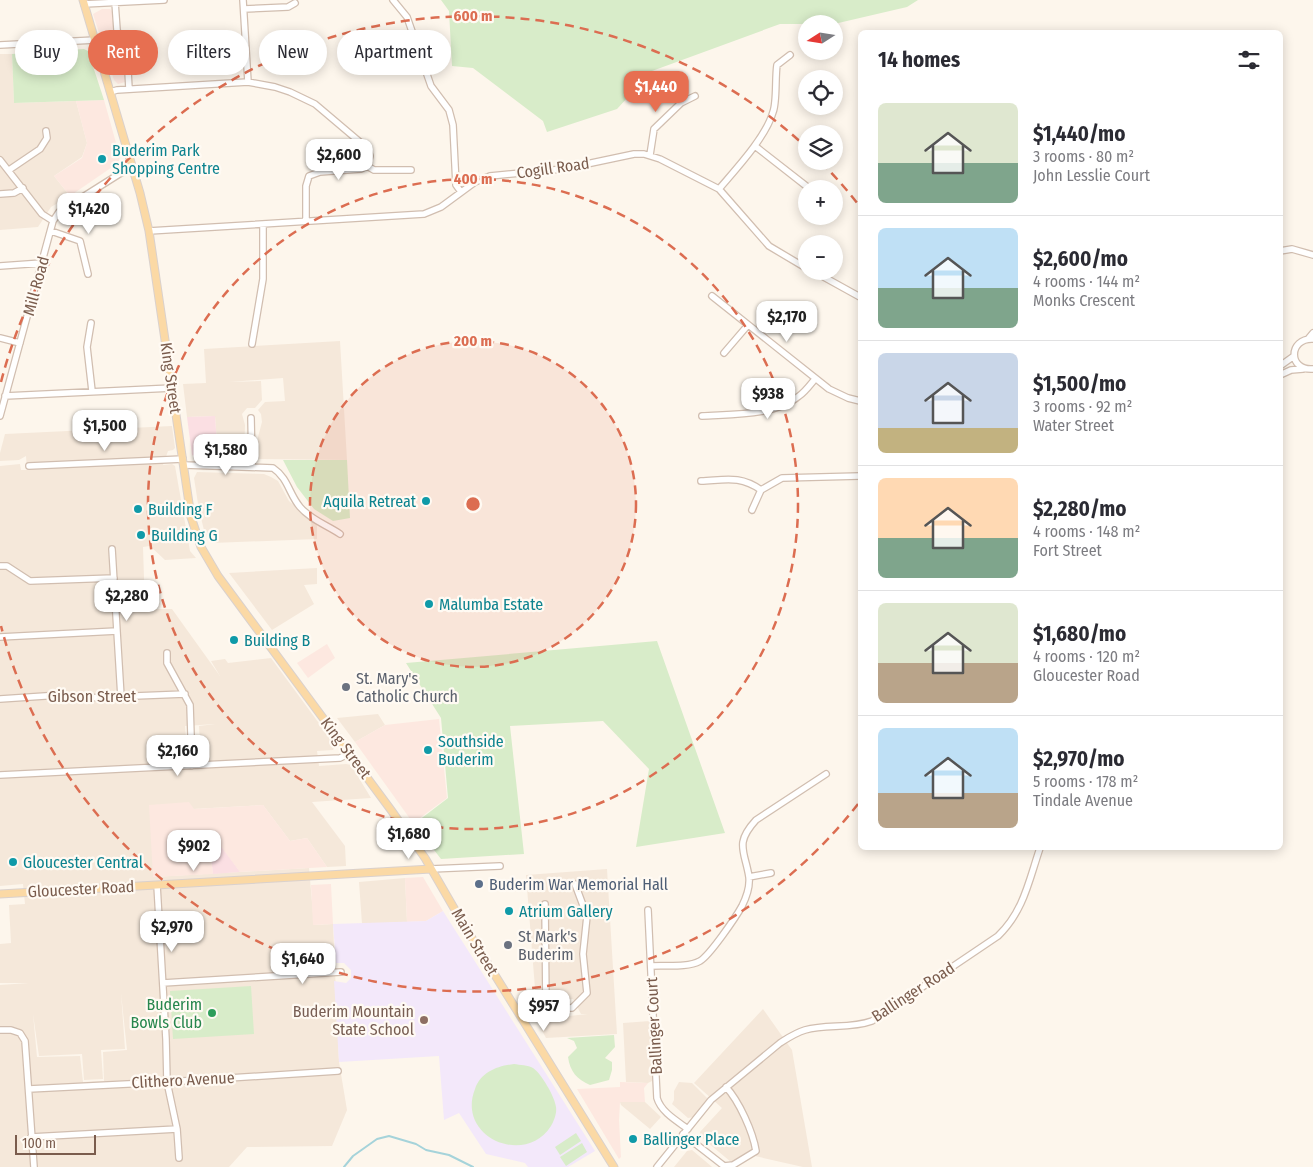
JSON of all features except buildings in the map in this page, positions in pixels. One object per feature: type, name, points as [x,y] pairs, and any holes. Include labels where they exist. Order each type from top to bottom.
[{"type":"main road","name":"King Street","points":[[83,2],[92,30]]},
{"type":"main road","name":"King Street","points":[[105,75],[149,231],[191,517],[199,542],[206,558],[391,810],[431,870]]},
{"type":"main road","name":"Gloucester Road","points":[[0,894],[431,870]]},
{"type":"main road","name":"Main Street","points":[[431,870],[614,1167]]},
{"type":"street","points":[[83,2],[164,0]]},
{"type":"street","points":[[243,0],[248,82]]},
{"type":"street","points":[[393,0],[407,16],[432,86],[449,110],[453,125],[456,185],[461,192]]},
{"type":"street","points":[[115,2],[117,30],[127,54],[129,90]]},
{"type":"street","points":[[244,9],[288,7],[295,3]]},
{"type":"street","points":[[0,45],[88,40]]},
{"type":"street","points":[[720,189],[755,146],[774,112],[777,66],[790,55]]},
{"type":"street","points":[[110,92],[248,82],[290,92],[315,104],[367,148],[370,156],[367,166]]},
{"type":"street","points":[[650,155],[654,129],[681,103],[696,96]]},
{"type":"street","points":[[9,170],[40,149],[47,138],[46,131]]},
{"type":"street","points":[[755,146],[798,180]]},
{"type":"street","name":"Cogill Road","points":[[149,231],[424,214],[441,208],[475,182],[490,176],[564,169],[634,154],[650,155],[720,189],[769,246],[798,263]]},
{"type":"street","points":[[0,160],[42,214],[54,221]]},
{"type":"street","name":"Mill Road","points":[[0,416],[54,221],[59,212],[132,166]]},
{"type":"street","points":[[306,221],[306,186],[309,176],[320,172],[356,170],[367,166],[374,170],[411,170]]},
{"type":"street","points":[[0,194],[14,193],[23,188]]},
{"type":"street","points":[[252,344],[264,279],[263,224]]},
{"type":"street","points":[[51,231],[80,241],[88,274]]},
{"type":"street","points":[[1283,250],[1292,249],[1313,256]]},
{"type":"street","points":[[0,266],[42,263]]},
{"type":"street","points":[[829,280],[858,296]]},
{"type":"street","points":[[712,296],[815,379],[839,395],[858,400]]},
{"type":"street","points":[[92,323],[87,347],[92,391]]},
{"type":"street","points":[[724,353],[748,325]]},
{"type":"street","points":[[1283,364],[1294,356],[1299,343],[1310,339],[1313,333]]},
{"type":"street","points":[[0,338],[20,343]]},
{"type":"street","points":[[1294,356],[1300,366],[1310,369]]},
{"type":"street","points":[[1283,374],[1291,370],[1310,369]]},
{"type":"street","points":[[702,416],[770,410],[791,402],[815,379]]},
{"type":"street","points":[[6,396],[172,388]]},
{"type":"street","points":[[251,418],[252,466]]},
{"type":"street","points":[[29,466],[183,462],[268,467],[283,475],[295,501],[304,512],[340,534]]},
{"type":"street","points":[[752,510],[761,490],[782,478],[858,476]]},
{"type":"street","points":[[701,482],[746,480],[761,490]]},
{"type":"street","points":[[112,548],[121,697]]},
{"type":"street","points":[[0,566],[7,566],[30,580],[114,578]]},
{"type":"street","points":[[0,637],[117,631]]},
{"type":"street","points":[[167,653],[167,663],[190,705],[192,766]]},
{"type":"street","name":"Gibson Street","points":[[0,699],[60,695],[84,698],[184,694]]},
{"type":"street","points":[[0,775],[340,758],[350,754]]},
{"type":"street","points":[[651,966],[691,964],[700,960],[708,953],[742,906],[748,891],[749,877],[742,849],[750,826],[756,820],[826,774]]},
{"type":"street","name":"Ballinger Road","points":[[657,1167],[711,1100],[790,1036],[805,1030],[851,1026],[872,1021],[998,936],[1010,925],[1022,902],[1039,850]]},
{"type":"street","points":[[431,870],[500,866]]},
{"type":"street","points":[[749,877],[771,873]]},
{"type":"street","points":[[524,1021],[534,1012],[546,1007],[572,1008],[587,993],[582,954],[587,916],[575,884]]},
{"type":"street","points":[[157,885],[167,1082],[177,1129],[179,1158]]},
{"type":"street","points":[[544,904],[546,1007]]},
{"type":"street","name":"Ballinger Court","points":[[648,910],[659,1105],[713,1159],[724,1166],[733,1165],[756,1151],[754,1140],[733,1095],[726,1087]]},
{"type":"street","points":[[163,983],[341,972]]},
{"type":"street","points":[[0,1030],[12,1030],[20,1033],[25,1041],[34,1167]]},
{"type":"street","name":"Clithero Avenue","points":[[29,1089],[338,1070]]},
{"type":"street","points":[[31,1136],[177,1129]]},
{"type":"shaded area","points":[[102,9],[110,9],[112,11],[114,30],[98,30],[93,14]]},
{"type":"shaded area","points":[[0,54],[12,54],[14,103],[76,101],[87,143],[82,157],[54,176],[70,196],[51,207],[38,227],[0,230]]},
{"type":"shaded area","points":[[112,75],[124,75],[125,82],[118,84]]},
{"type":"shaded area","points":[[104,100],[120,157],[118,163],[70,196],[54,176],[82,158],[87,143],[76,101]]},
{"type":"shaded area","points":[[340,341],[347,460],[259,459],[258,437],[262,422],[261,414],[258,410],[265,402],[285,401],[283,378],[229,382],[261,381],[262,400],[255,408],[247,408],[242,414],[245,425],[243,456],[218,457],[215,416],[187,417],[183,384],[206,383],[204,349]]},
{"type":"shaded area","points":[[215,416],[218,457],[197,457],[192,455],[187,417]]},
{"type":"shaded area","points":[[172,426],[175,448],[168,451],[163,465],[172,464],[175,466],[190,551],[196,558],[165,560],[150,546],[143,547],[145,609],[172,609],[220,676],[211,661],[225,659],[228,663],[271,658],[335,745],[333,750],[317,751],[319,766],[351,765],[371,798],[312,802],[345,846],[346,866],[327,867],[307,838],[290,841],[263,805],[193,809],[153,877],[309,868],[314,925],[333,924],[339,1062],[347,1110],[332,1146],[247,1147],[229,1167],[0,1167],[0,985],[29,983],[0,983],[0,944],[11,943],[9,905],[25,904],[23,884],[0,886],[0,466],[20,464],[21,470],[27,470],[26,456],[19,460],[0,461],[5,434]],"holes":[[[215,724],[199,726],[201,758],[188,759],[185,726]],[[121,993],[127,1050],[103,1052],[104,1081],[83,1082],[80,1056],[37,1057],[33,1014],[39,1056],[82,1054],[84,1080],[103,1079],[101,1050],[125,1049]]]},
{"type":"shaded area","points":[[197,472],[264,474],[271,477],[278,481],[289,501],[317,525],[317,539],[212,543],[204,530],[199,510],[194,478]]},
{"type":"shaded area","points":[[317,568],[317,584],[304,585],[314,604],[272,630],[229,573]]},
{"type":"shaded area","points":[[327,644],[335,658],[308,678],[297,663]]},
{"type":"shaded area","points":[[378,714],[385,725],[355,742],[337,718]]},
{"type":"shaded area","points":[[439,719],[447,798],[413,823],[355,742],[385,725]]},
{"type":"shaded area","points":[[189,802],[194,809],[263,805],[290,841],[307,838],[327,867],[240,872],[215,840],[209,842],[213,874],[153,877],[149,805]]},
{"type":"shaded area","points":[[216,840],[240,872],[213,874],[209,841]]},
{"type":"shaded area","points":[[607,869],[617,1034],[546,1038],[540,1027],[541,1023],[549,1018],[588,1014],[581,1014],[573,999],[536,1001],[526,875]]},
{"type":"shaded area","points":[[423,877],[443,911],[426,921],[407,922],[405,878]]},
{"type":"shaded area","points":[[405,878],[407,922],[362,924],[359,882]]},
{"type":"shaded area","points":[[331,884],[333,924],[313,925],[311,885]]},
{"type":"shaded area","name":"Buderim Mountain State School","points":[[443,911],[595,1151],[568,1167],[528,1167],[525,1163],[486,1154],[459,1113],[444,1120],[439,1056],[339,1062],[334,981],[346,983],[351,978],[351,970],[344,963],[336,963],[333,924],[426,921]]},
{"type":"shaded area","points":[[763,1009],[792,1050],[812,1167],[803,1167],[746,1154],[731,1162],[701,1137],[700,1132],[722,1108],[694,1083]]},
{"type":"shaded area","points":[[650,1021],[652,1081],[648,1083],[626,1082],[623,1023]]},
{"type":"shaded area","points":[[620,1082],[648,1083],[644,1088],[645,1102],[620,1102],[621,1157],[619,1159],[577,1089],[620,1087]]},
{"type":"shaded area","points":[[679,1082],[692,1083],[709,1100],[694,1117],[688,1118],[672,1104],[674,1091]]},
{"type":"shaded area","points":[[620,1102],[645,1102],[661,1117],[650,1129],[621,1105]]},
{"type":"shaded area","points":[[692,1150],[712,1167],[674,1167],[687,1151]]},
{"type":"green space","points":[[441,0],[918,0],[907,7],[843,22],[843,15],[798,15],[798,24],[780,24],[652,71],[617,109],[547,132],[543,121],[473,68],[452,66],[449,11]]},
{"type":"green space","points":[[78,49],[88,51],[88,75],[96,75],[104,100],[14,103],[12,54],[15,54],[15,75],[78,75]]},
{"type":"green space","points":[[283,460],[347,460],[350,518],[333,521],[314,509],[297,487]]},
{"type":"green space","points":[[657,641],[725,833],[636,847],[649,769],[603,721],[510,726],[524,854],[441,859],[414,824],[448,798],[441,718],[406,663]]},
{"type":"green space","name":"Buderim Bowls Club","points":[[251,986],[254,1034],[173,1039],[170,991]]},
{"type":"green space","points":[[614,1035],[615,1047],[605,1058],[612,1062],[609,1080],[590,1085],[581,1080],[572,1071],[568,1057],[577,1048],[574,1041],[567,1038]]},
{"type":"green space","points":[[514,1064],[533,1068],[544,1080],[555,1103],[556,1112],[551,1126],[539,1138],[525,1144],[511,1145],[496,1141],[484,1133],[475,1121],[472,1106],[475,1089],[485,1074],[496,1068]]},
{"type":"green space","points":[[576,1133],[581,1141],[560,1155],[555,1147]]},
{"type":"green space","points":[[582,1143],[587,1152],[566,1166],[560,1157]]},
{"type":"waterway","points":[[344,1167],[353,1156],[377,1139],[389,1136],[416,1144],[426,1150],[449,1155],[473,1167]]},
{"type":"place","name":"Buderim Park Shopping Centre","points":[[102,159]]},
{"type":"place","name":"Aquila Retreat","points":[[426,501]]},
{"type":"place","name":"Building F","points":[[138,509]]},
{"type":"place","name":"Building G","points":[[141,535]]},
{"type":"place","name":"Malumba Estate","points":[[429,604]]},
{"type":"place","name":"Building B","points":[[234,640]]},
{"type":"place","name":"St. Mary's Catholic Church","points":[[346,687]]},
{"type":"place","name":"Southside Buderim","points":[[428,750]]},
{"type":"place","name":"Gloucester Central","points":[[13,862]]},
{"type":"place","name":"Buderim War Memorial Hall","points":[[479,884]]},
{"type":"place","name":"Atrium Gallery","points":[[509,911]]},
{"type":"place","name":"St Mark's Buderim","points":[[508,945]]},
{"type":"place","name":"Buderim Bowls Club","points":[[212,1013]]},
{"type":"place","name":"Buderim Mountain State School","points":[[424,1020]]},
{"type":"place","name":"Ballinger Place","points":[[633,1139]]}]
